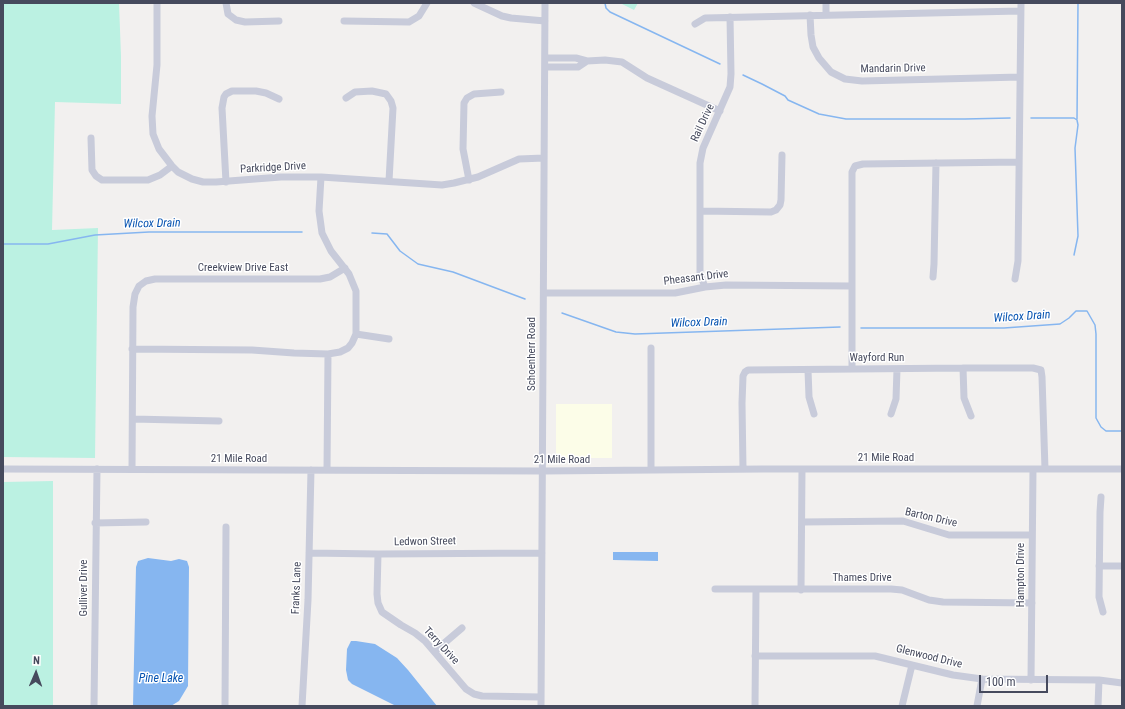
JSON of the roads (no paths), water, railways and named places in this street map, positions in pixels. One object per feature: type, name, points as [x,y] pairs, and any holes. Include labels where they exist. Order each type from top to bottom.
[{"type":"street","name":"Parkridge Drive","points":[[157,3],[157,65],[152,123],[153,134],[159,149],[172,166],[184,176],[208,182],[226,182],[281,177],[321,177],[434,185],[469,180],[515,160],[544,158]]},
{"type":"street","points":[[226,3],[228,14],[236,20],[245,22],[279,21]]},
{"type":"street","points":[[344,21],[409,22],[419,16],[427,3]]},
{"type":"street","points":[[474,3],[506,17],[545,21]]},
{"type":"street","name":"Schoenherr Road","points":[[541,706],[545,3]]},
{"type":"street","points":[[826,3],[826,15]]},
{"type":"street","points":[[1015,279],[1018,262],[1021,3]]},
{"type":"street","points":[[696,24],[705,18],[1020,11]]},
{"type":"street","name":"Mandarin Drive","points":[[810,15],[813,47],[819,58],[831,72],[845,79],[862,81],[1020,78]]},
{"type":"street","name":"Rail Drive","points":[[705,287],[700,274],[699,179],[701,154],[702,148],[729,92],[731,81],[730,17]]},
{"type":"street","points":[[545,58],[576,58],[587,61],[605,60],[622,62],[647,78],[720,111]]},
{"type":"street","points":[[545,67],[578,67],[587,61]]},
{"type":"street","points":[[226,182],[222,108],[224,97],[232,91],[256,91],[266,93],[279,99]]},
{"type":"street","points":[[346,98],[355,92],[372,91],[386,94],[391,101],[393,108],[389,181]]},
{"type":"street","points":[[469,180],[463,149],[464,103],[467,98],[474,94],[500,92]]},
{"type":"street","points":[[91,138],[92,170],[96,176],[102,180],[148,180],[160,175],[172,166]]},
{"type":"street","points":[[700,211],[771,212],[778,209],[781,200],[782,155]]},
{"type":"street","points":[[852,369],[852,172],[854,166],[863,164],[1020,162]]},
{"type":"street","points":[[933,277],[936,163]]},
{"type":"street","points":[[132,469],[132,349],[252,350],[328,354],[340,352],[348,348],[352,343],[356,334],[356,291],[345,268],[331,251],[322,233],[319,211],[321,177]]},
{"type":"street","name":"Creekview Drive East","points":[[132,349],[135,294],[139,286],[146,281],[155,279],[320,279],[330,277],[345,268]]},
{"type":"street","name":"Pheasant Drive","points":[[544,293],[675,293],[705,287],[726,285],[851,286]]},
{"type":"street","points":[[356,334],[389,339]]},
{"type":"street","points":[[650,470],[651,348]]},
{"type":"street","points":[[327,470],[328,354]]},
{"type":"street","points":[[963,368],[963,395],[971,416]]},
{"type":"street","name":"Wayford Run","points":[[743,469],[743,376],[748,370],[1033,368],[1040,370],[1042,376],[1045,469]]},
{"type":"street","points":[[891,414],[896,399],[897,369]]},
{"type":"street","points":[[808,370],[809,397],[814,414]]},
{"type":"street","points":[[133,419],[219,421]]},
{"type":"street","name":"21 Mile Road","points":[[3,469],[543,471],[743,469],[1122,469]]},
{"type":"street","name":"Gulliver Drive","points":[[94,706],[95,523],[97,469]]},
{"type":"street","points":[[801,590],[802,469]]},
{"type":"street","name":"Hampton Drive","points":[[1031,680],[1033,469]]},
{"type":"street","name":"Franks Lane","points":[[302,706],[308,600],[311,470]]},
{"type":"street","points":[[1102,497],[1100,512],[1099,597],[1103,612]]},
{"type":"street","name":"Barton Drive","points":[[802,522],[903,521],[949,535],[1032,535]]},
{"type":"street","points":[[95,523],[146,522]]},
{"type":"street","points":[[225,706],[226,527]]},
{"type":"street","name":"Ledwon Street","points":[[309,553],[542,553]]},
{"type":"street","name":"Terry Drive","points":[[378,554],[377,594],[379,606],[382,612],[419,636],[435,651],[462,685],[474,694],[482,696],[541,697]]},
{"type":"street","points":[[1099,566],[1122,566]]},
{"type":"street","name":"Thames Drive","points":[[715,589],[891,589],[902,590],[929,600],[943,602],[1032,603]]},
{"type":"street","points":[[755,706],[756,590]]},
{"type":"street","points":[[435,651],[462,628]]},
{"type":"street","name":"Glenwood Drive","points":[[755,656],[861,655],[887,658],[953,675],[982,680],[1098,680],[1122,683]]},
{"type":"street","points":[[902,706],[912,665]]},
{"type":"street","points":[[977,706],[982,680]]},
{"type":"street","points":[[1098,680],[1098,706]]},
{"type":"water","points":[[613,552],[658,552],[658,561],[613,560]]},
{"type":"water","name":"Pine Lake","points":[[148,558],[171,561],[179,559],[187,561],[189,567],[188,686],[179,701],[171,706],[133,706],[136,567],[138,561]]},
{"type":"water","points":[[351,641],[375,644],[397,658],[437,706],[396,706],[352,684],[348,680],[346,670],[347,649]]},
{"type":"waterway","points":[[605,3],[606,8],[610,12],[720,64]]},
{"type":"waterway","points":[[1077,119],[1078,3]]},
{"type":"waterway","points":[[743,75],[785,96],[788,100],[819,114],[846,119],[1010,118]]},
{"type":"waterway","points":[[1031,118],[1074,118],[1077,120],[1078,125],[1075,148],[1078,236],[1074,255]]},
{"type":"waterway","name":"Wilcox Drain","points":[[3,244],[48,244],[95,235],[149,232],[302,232]]},
{"type":"waterway","name":"Wilcox Drain","points":[[372,233],[387,234],[400,251],[418,264],[453,272],[525,299]]},
{"type":"waterway","name":"Wilcox Drain","points":[[861,328],[1004,328],[1060,324],[1076,311],[1087,311],[1095,325],[1096,334],[1096,418],[1101,427],[1106,431],[1122,431]]},
{"type":"waterway","name":"Wilcox Drain","points":[[562,313],[616,332],[635,334],[840,327]]}]
